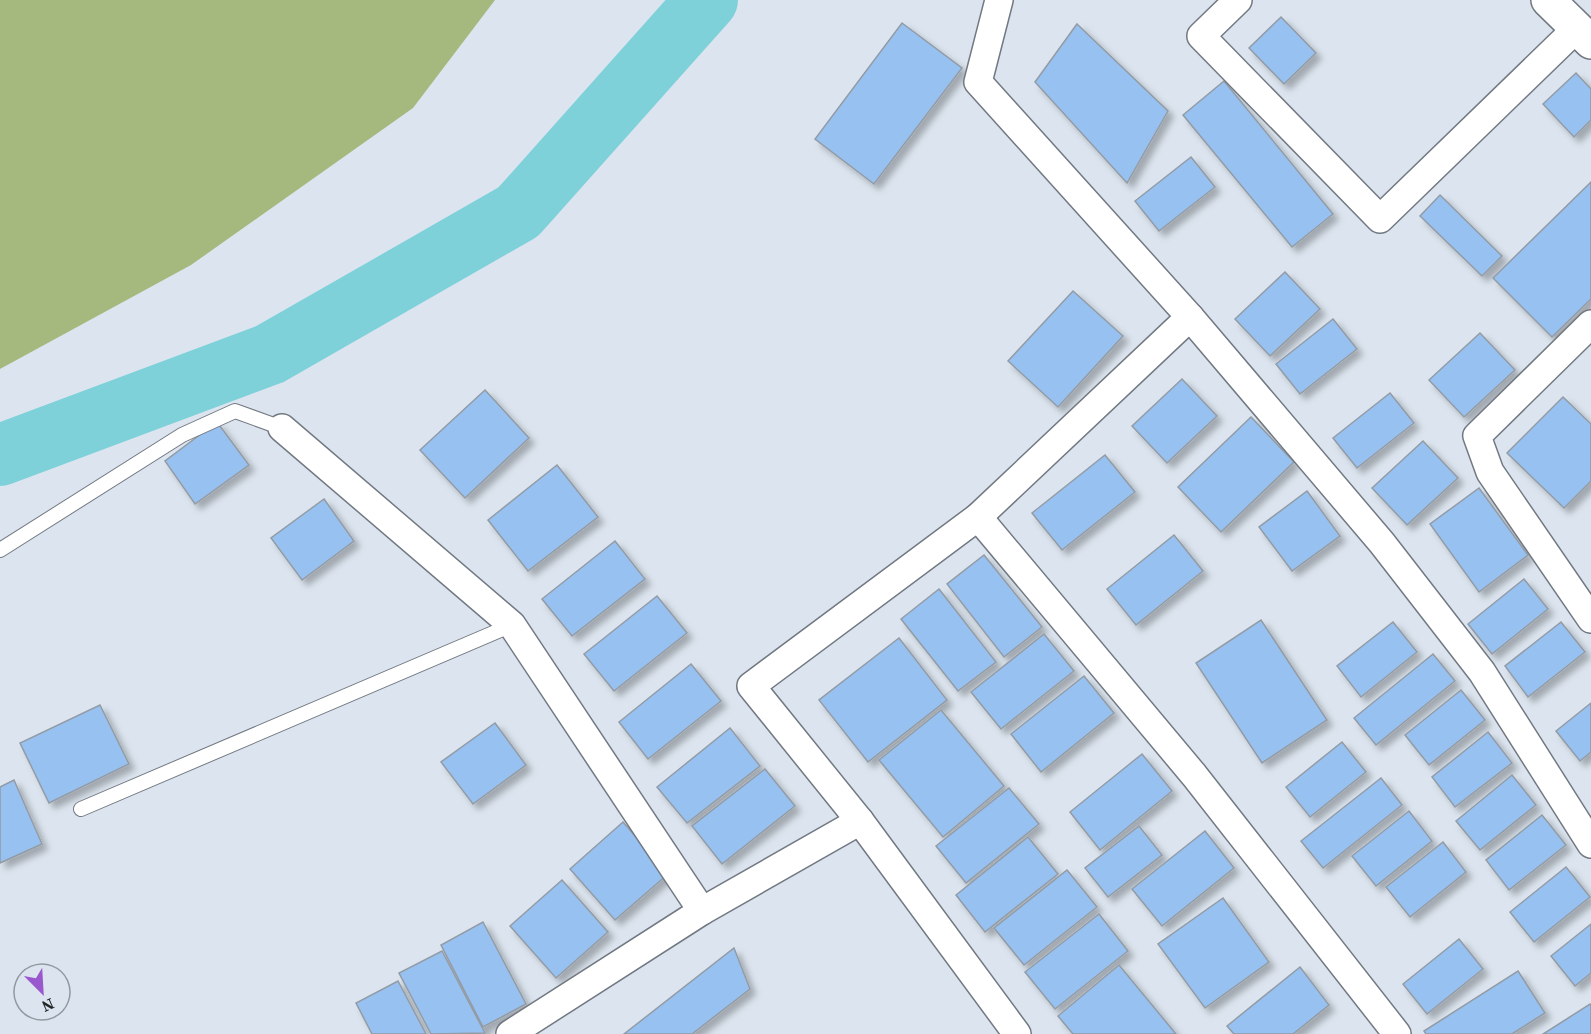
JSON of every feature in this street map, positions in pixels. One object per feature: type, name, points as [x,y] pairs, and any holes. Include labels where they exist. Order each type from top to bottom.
[{"type":"street","points":[[999,0],[978,82],[1190,317],[1382,543],[1482,672],[1591,844]]},
{"type":"street","points":[[1238,0],[1201,36],[1380,219],[1584,34],[1548,0]]},
{"type":"street","points":[[1017,1034],[860,821],[751,686],[978,517],[1190,317]]},
{"type":"street","points":[[1591,324],[1477,436],[1490,472],[1591,619]]},
{"type":"street","points":[[282,428],[512,625],[702,911]]},
{"type":"street","points":[[978,517],[1194,775],[1397,1034]]},
{"type":"street","points":[[510,1034],[702,911],[860,821]]},
{"type":"lane","points":[[0,550],[182,435],[235,411],[282,428]]},
{"type":"lane","points":[[81,808],[512,625]]},
{"type":"green space","points":[[0,0],[495,0],[413,108],[191,265],[0,369]]},
{"type":"building","points":[[1281,17],[1316,53],[1284,84],[1249,48]]},
{"type":"building","points":[[902,23],[962,68],[874,184],[815,139]]},
{"type":"building","points":[[1077,24],[1168,111],[1127,183],[1035,82]]},
{"type":"building","points":[[1576,73],[1591,89],[1591,120],[1574,137],[1543,104]]},
{"type":"building","points":[[1224,81],[1333,214],[1292,247],[1183,115]]},
{"type":"building","points":[[1191,157],[1215,187],[1159,231],[1135,201]]},
{"type":"building","points":[[1591,182],[1591,299],[1552,337],[1493,278]]},
{"type":"building","points":[[1440,195],[1502,256],[1482,276],[1420,216]]},
{"type":"building","points":[[1285,272],[1320,309],[1270,356],[1235,319]]},
{"type":"building","points":[[1073,291],[1123,336],[1058,407],[1008,361]]},
{"type":"building","points":[[1333,319],[1357,349],[1300,394],[1276,364]]},
{"type":"building","points":[[1480,333],[1515,370],[1464,417],[1429,380]]},
{"type":"building","points":[[1182,379],[1217,416],[1167,463],[1132,426]]},
{"type":"building","points":[[485,390],[529,438],[465,498],[420,450]]},
{"type":"building","points":[[1390,393],[1414,423],[1357,468],[1333,438]]},
{"type":"building","points":[[1563,397],[1591,424],[1591,481],[1564,508],[1507,453]]},
{"type":"building","points":[[1251,417],[1294,462],[1221,532],[1178,487]]},
{"type":"building","points":[[217,422],[249,465],[195,504],[165,461]]},
{"type":"building","points":[[1423,441],[1458,478],[1407,525],[1372,488]]},
{"type":"building","points":[[1105,455],[1135,492],[1062,550],[1032,513]]},
{"type":"building","points":[[557,465],[598,517],[528,571],[488,520]]},
{"type":"building","points":[[1479,488],[1528,555],[1479,592],[1430,524]]},
{"type":"building","points":[[1307,491],[1340,536],[1292,571],[1259,527]]},
{"type":"building","points":[[324,499],[354,541],[302,580],[271,538]]},
{"type":"building","points":[[1174,535],[1203,571],[1136,625],[1107,589]]},
{"type":"building","points":[[615,541],[645,579],[572,636],[542,599]]},
{"type":"building","points":[[984,555],[1042,627],[1004,657],[947,584]]},
{"type":"building","points":[[1524,579],[1548,609],[1492,654],[1468,624]]},
{"type":"building","points":[[939,589],[996,662],[958,691],[901,619]]},
{"type":"building","points":[[657,596],[687,633],[614,691],[584,654]]},
{"type":"building","points":[[1261,620],[1327,720],[1262,763],[1196,663]]},
{"type":"building","points":[[1393,622],[1417,652],[1361,697],[1337,666]]},
{"type":"building","points":[[1561,622],[1585,652],[1528,697],[1505,666]]},
{"type":"building","points":[[1044,634],[1074,671],[1001,729],[971,692]]},
{"type":"building","points":[[899,638],[947,700],[868,762],[819,700]]},
{"type":"building","points":[[1433,654],[1455,681],[1376,745],[1354,718]]},
{"type":"building","points":[[691,664],[721,701],[648,759],[619,722]]},
{"type":"building","points":[[1084,676],[1114,713],[1041,772],[1011,734]]},
{"type":"building","points":[[1461,690],[1485,720],[1429,765],[1405,735]]},
{"type":"building","points":[[1591,703],[1591,752],[1580,761],[1556,731]]},
{"type":"building","points":[[100,705],[129,764],[49,803],[20,743]]},
{"type":"building","points":[[941,710],[1004,786],[943,837],[879,760]]},
{"type":"building","points":[[495,723],[526,765],[473,804],[441,762]]},
{"type":"building","points":[[730,728],[760,766],[687,823],[657,787]]},
{"type":"building","points":[[1488,732],[1512,763],[1455,807],[1432,777]]},
{"type":"building","points":[[1342,742],[1366,772],[1310,817],[1286,787]]},
{"type":"building","points":[[1142,754],[1172,791],[1100,850],[1070,812]]},
{"type":"building","points":[[765,769],[795,806],[722,864],[692,826]]},
{"type":"building","points":[[1512,775],[1536,805],[1480,850],[1456,821]]},
{"type":"building","points":[[1381,778],[1402,805],[1323,868],[1301,841]]},
{"type":"building","points":[[14,780],[42,844],[0,863],[0,787]]},
{"type":"building","points":[[1009,788],[1039,824],[966,883],[936,846]]},
{"type":"building","points":[[1409,811],[1432,841],[1376,886],[1352,856]]},
{"type":"building","points":[[1542,815],[1566,845],[1509,890],[1486,860]]},
{"type":"building","points":[[623,822],[668,874],[615,920],[570,869]]},
{"type":"building","points":[[1139,826],[1162,855],[1108,897],[1085,868]]},
{"type":"building","points":[[1205,831],[1234,868],[1162,926],[1132,889]]},
{"type":"building","points":[[1028,837],[1058,874],[985,932],[956,895]]},
{"type":"building","points":[[1443,842],[1466,872],[1410,917],[1386,887]]},
{"type":"building","points":[[1566,867],[1590,897],[1534,942],[1510,912]]},
{"type":"building","points":[[1067,870],[1097,907],[1024,965],[994,928]]},
{"type":"building","points":[[562,880],[608,932],[556,978],[510,926]]},
{"type":"building","points":[[1223,898],[1269,962],[1205,1008],[1158,944]]},
{"type":"building","points":[[1099,914],[1128,951],[1055,1009],[1025,972]]},
{"type":"building","points":[[483,922],[526,1004],[483,1027],[441,945]]},
{"type":"building","points":[[1591,924],[1591,973],[1575,986],[1551,956]]},
{"type":"building","points":[[1459,939],[1483,969],[1427,1014],[1403,984]]},
{"type":"building","points":[[734,948],[750,989],[692,1034],[624,1034]]},
{"type":"building","points":[[442,951],[485,1033],[431,1034],[399,973]]},
{"type":"building","points":[[1119,965],[1176,1034],[1073,1034],[1058,1016]]},
{"type":"building","points":[[1300,967],[1329,1005],[1293,1034],[1234,1034],[1227,1026]]},
{"type":"building","points":[[1518,971],[1545,1013],[1512,1034],[1426,1034],[1424,1031]]},
{"type":"building","points":[[398,981],[426,1034],[372,1034],[356,1003]]},
{"type":"building","points":[[1590,1004],[1591,1034],[1543,1034]]},
{"type":"waterway","points":[[0,455],[270,354],[518,212],[707,0]]}]
